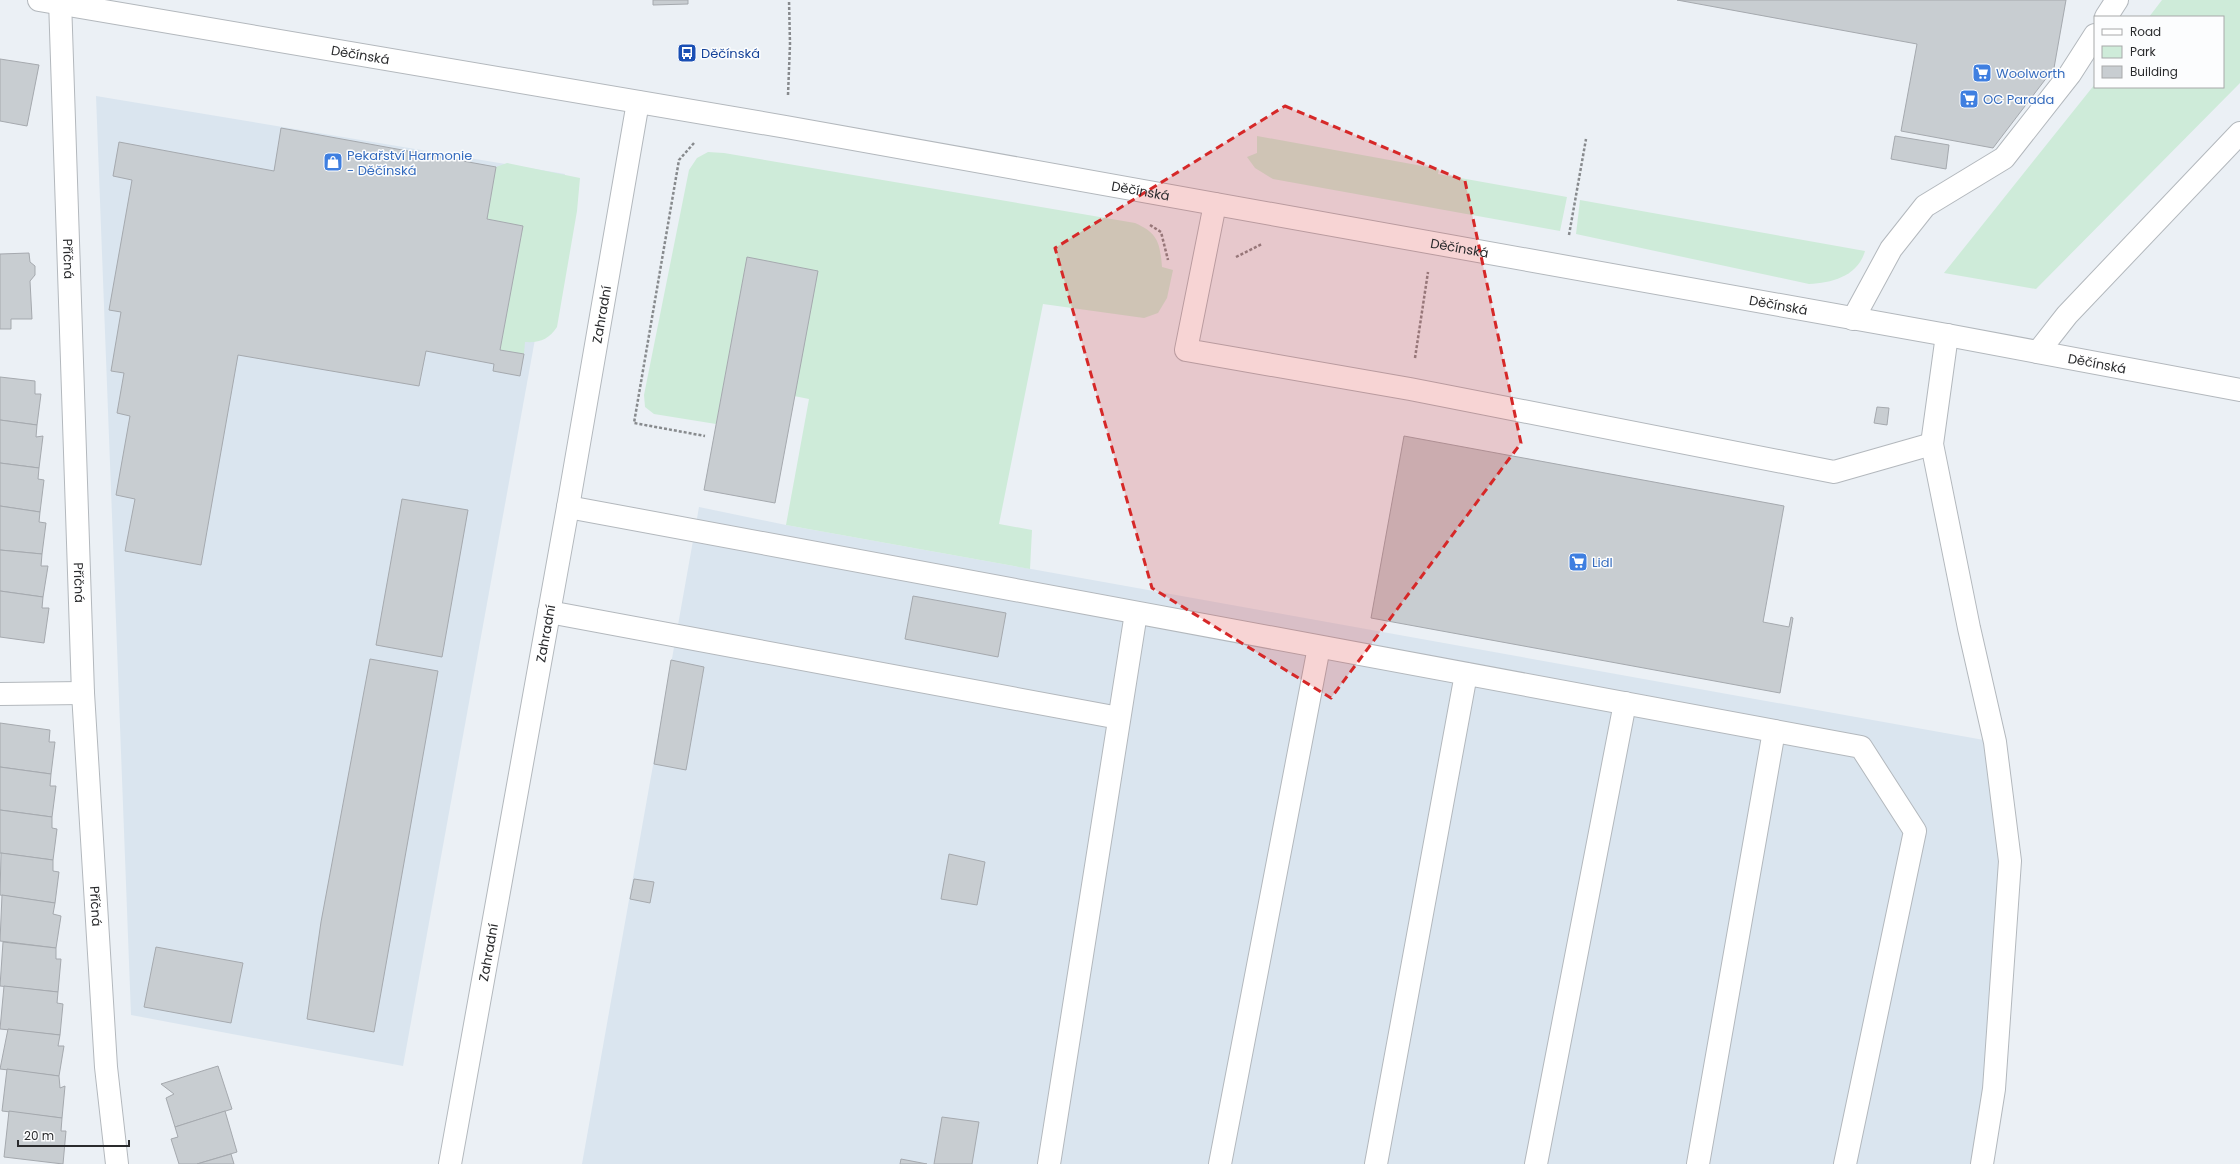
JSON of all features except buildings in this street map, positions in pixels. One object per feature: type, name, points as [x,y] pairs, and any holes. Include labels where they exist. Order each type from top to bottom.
[{"type":"street","name":"Děčínská","points":[[39,0],[61,2],[786,127],[1947,335],[2240,390]]},
{"type":"street","points":[[2107,16],[2117,0]]},
{"type":"street","name":"Příčná","points":[[61,2],[83,693],[106,1067],[117,1164]]},
{"type":"street","points":[[1853,319],[1891,249],[1925,206],[2004,158],[2070,74],[2094,37]]},
{"type":"street","name":"Zahradní","points":[[450,1164],[568,507],[638,102]]},
{"type":"street","points":[[2038,352],[2067,315],[2240,133]]},
{"type":"street","points":[[1215,204],[1186,350],[1410,390],[1834,472],[1932,444]]},
{"type":"street","points":[[1947,335],[1932,444],[1969,628],[1995,742],[2010,861],[1994,1089],[1982,1164]]},
{"type":"street","points":[[568,507],[1861,747],[1915,831],[1845,1164]]},
{"type":"street","points":[[549,612],[1120,718]]},
{"type":"street","points":[[1049,1164],[1136,613]]},
{"type":"street","points":[[1220,1164],[1319,647]]},
{"type":"street","points":[[1376,1164],[1466,674]]},
{"type":"street","points":[[0,694],[83,693]]},
{"type":"street","points":[[1536,1164],[1625,703]]},
{"type":"street","points":[[1698,1164],[1774,731]]},
{"type":"path","points":[[786,127],[790,44],[789,0]]},
{"type":"path","points":[[702,143],[695,142],[679,160],[634,423],[705,436]]},
{"type":"path","points":[[1148,224],[1161,232],[1168,260]]},
{"type":"highlighted area","points":[[1285,106],[1465,181],[1521,443],[1331,698],[1152,588],[1055,248]]},
{"type":"shaded area","points":[[96,96],[565,174],[403,1066],[131,1015]]},
{"type":"shaded area","points":[[699,507],[786,525],[1995,742],[2009,876],[1994,1164],[582,1164]]},
{"type":"green space","points":[[2162,0],[2240,0],[2240,83],[2036,289],[1944,273],[2094,85],[2094,88],[2224,88],[2224,16],[2150,16]]},
{"type":"green space","points":[[1257,136],[1439,169],[1438,174],[1567,197],[1560,231],[1273,179],[1255,168],[1247,157],[1257,153]]},
{"type":"green space","points":[[708,152],[724,153],[1135,223],[1153,235],[1159,245],[1162,267],[1173,270],[1167,298],[1158,313],[1144,318],[1043,304],[999,524],[1032,530],[1030,569],[786,525],[809,399],[794,396],[817,271],[747,258],[716,424],[654,414],[645,407],[644,395],[689,170],[697,158]]},
{"type":"green space","points":[[507,163],[580,178],[577,211],[557,327],[551,335],[540,341],[525,342],[524,354],[500,350],[523,226],[487,219],[496,167]]},
{"type":"green space","points":[[1580,200],[1865,251],[1862,260],[1857,267],[1850,272],[1835,280],[1809,284],[1576,234]]},
{"type":"place","name":"Děčínská","points":[[687,53]]},
{"type":"place","name":"Woolworth","points":[[1982,73]]},
{"type":"place","name":"OC Parada","points":[[1969,99]]},
{"type":"place","name":"Pekařství Harmonie - Děčínská","points":[[333,162]]},
{"type":"place","name":"Lidl","points":[[1578,562]]}]
